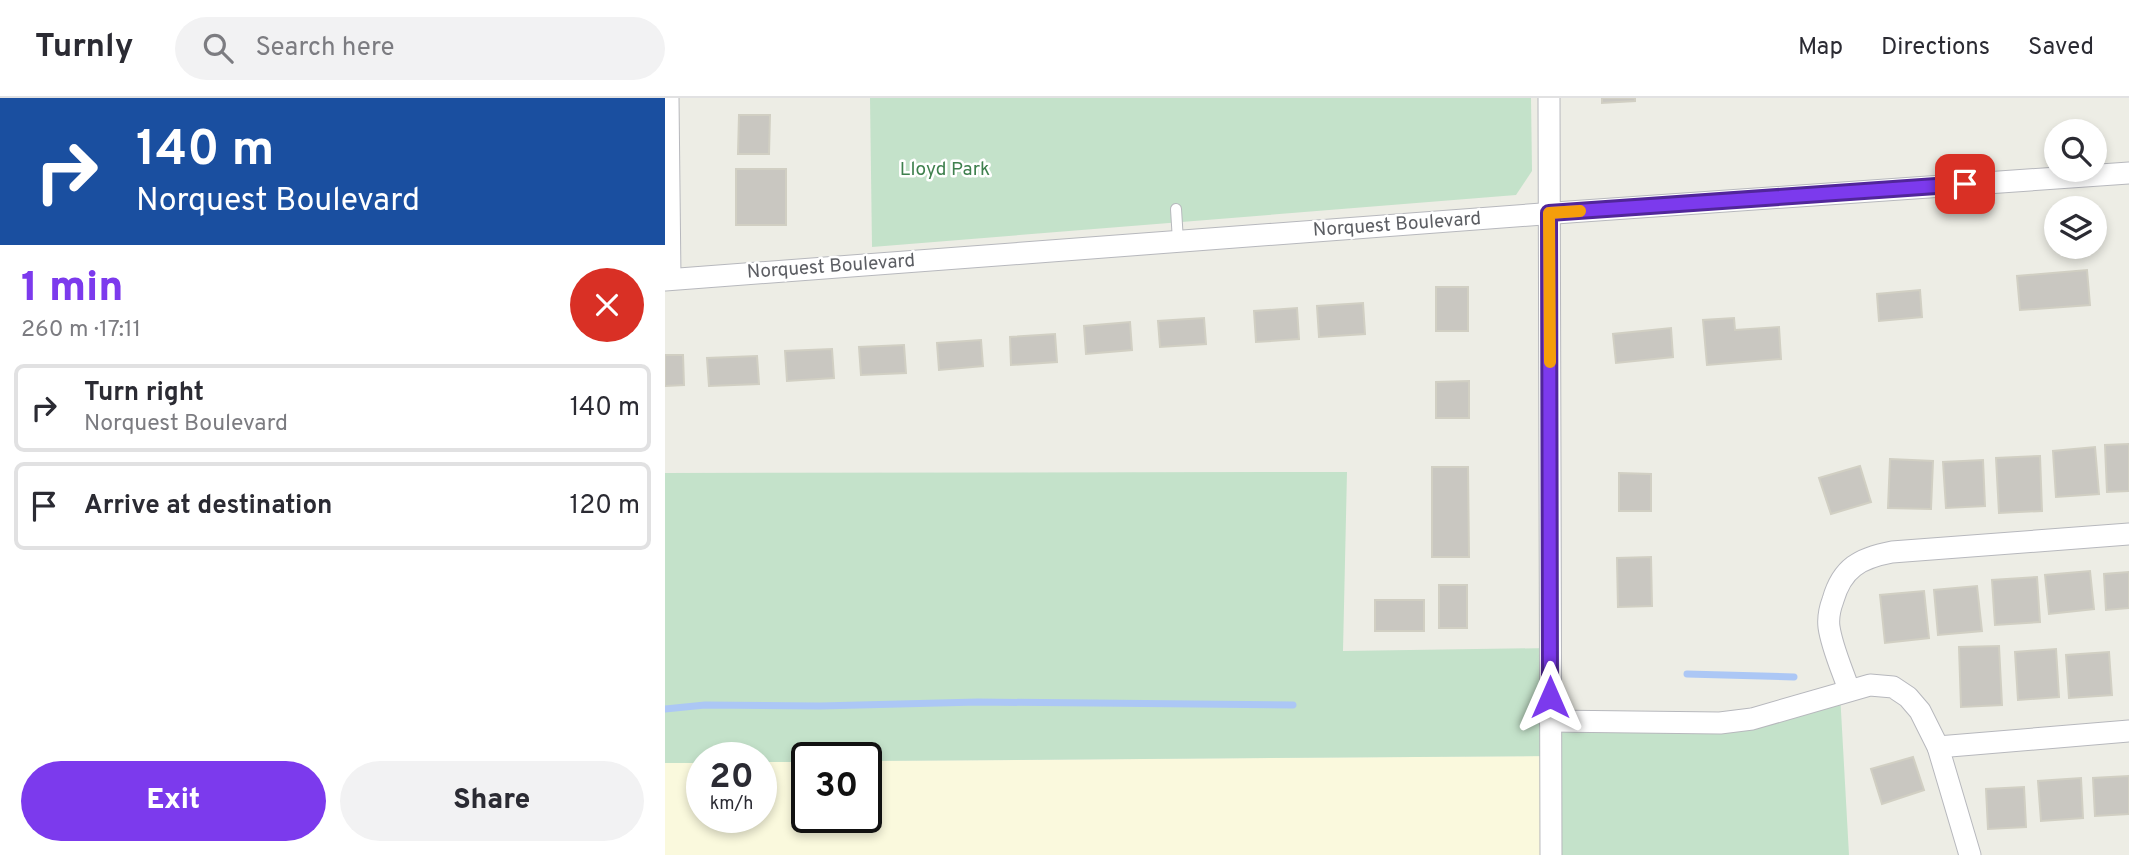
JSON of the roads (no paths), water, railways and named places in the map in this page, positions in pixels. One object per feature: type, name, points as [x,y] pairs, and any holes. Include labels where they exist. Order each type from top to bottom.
[{"type":"street","points":[[668,98],[668,280]]},
{"type":"street","points":[[1549,98],[1551,855]]},
{"type":"street","name":"Norquest Boulevard","points":[[668,280],[1549,213],[2129,173]]},
{"type":"street","points":[[1849,690],[1829,624],[1837,587],[1845,572],[1858,563],[1874,555],[1892,552],[2129,534]]},
{"type":"street","points":[[1550,721],[1720,723],[1752,719],[1870,685],[1893,687],[1908,697],[1920,711],[1938,747],[1970,855]]},
{"type":"street","points":[[1938,747],[2129,731]]},
{"type":"lane","points":[[1176,209],[1178,241]]},
{"type":"waterway","points":[[1687,674],[1794,677]]},
{"type":"waterway","points":[[665,709],[705,705],[820,706],[978,702],[1293,705]]},
{"type":"park label","name":"Lloyd Park","points":[[945,170]]}]
